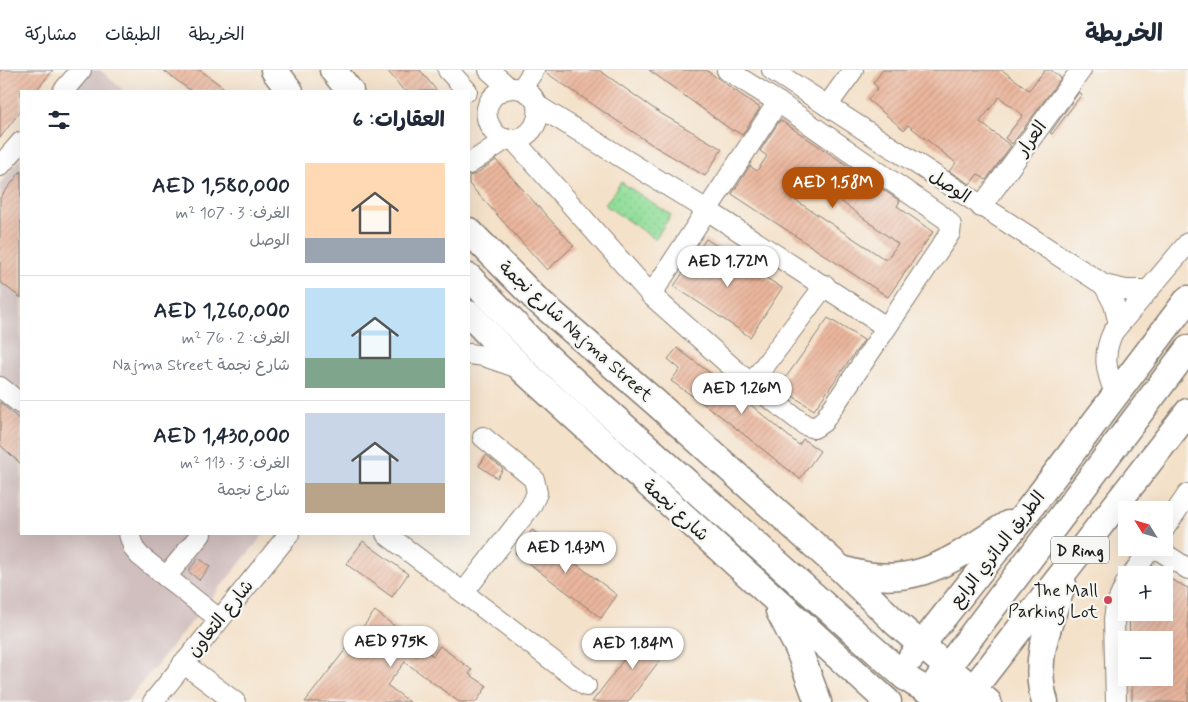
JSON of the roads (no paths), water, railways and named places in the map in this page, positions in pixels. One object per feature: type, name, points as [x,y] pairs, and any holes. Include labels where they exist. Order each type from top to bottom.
[{"type":"main road","points":[[274,70],[289,90]]},
{"type":"main road","points":[[333,70],[349,90]]},
{"type":"main road","name":"شارع نجمة Najma Street","points":[[470,231],[534,298],[655,402],[841,569]]},
{"type":"main road","points":[[470,278],[541,351],[929,697]]},
{"type":"main road","name":"الطريق الدائري الرابع","points":[[882,700],[900,672],[1026,513],[1188,299]]},
{"type":"main road","name":"شارع نجمة","points":[[470,315],[524,370],[882,700]]},
{"type":"main road","points":[[929,697],[947,666],[1188,349]]},
{"type":"main road","name":"D Ring","points":[[974,698],[1072,560],[1188,412]]},
{"type":"main road","points":[[841,569],[873,578],[908,577],[952,558],[1026,513]]},
{"type":"main road","points":[[1045,702],[1040,677],[1041,652],[1072,560]]},
{"type":"main road","points":[[841,569],[947,666],[974,698]]},
{"type":"main road","points":[[771,597],[798,648],[818,702]]},
{"type":"main road","points":[[922,645],[928,668],[929,697]]},
{"type":"main road","points":[[882,700],[904,690],[929,697],[951,694],[974,698]]},
{"type":"street","points":[[64,90],[81,70]]},
{"type":"street","points":[[448,70],[466,90]]},
{"type":"street","points":[[490,70],[515,88],[530,93],[538,106],[707,210],[886,326]]},
{"type":"street","points":[[487,113],[493,96],[515,88],[534,70]]},
{"type":"street","points":[[470,94],[487,113],[490,126],[504,136],[651,295],[752,384],[805,425],[809,427],[819,426],[950,233],[952,224],[778,102],[727,70]]},
{"type":"street","name":"الوصل","points":[[772,70],[1104,285],[1126,290],[1148,290]]},
{"type":"street","points":[[826,106],[853,70]]},
{"type":"street","name":"العرار","points":[[981,206],[1081,70]]},
{"type":"street","points":[[651,295],[778,102]]},
{"type":"street","points":[[470,149],[504,136],[526,136],[532,132],[538,120],[538,106]]},
{"type":"street","points":[[470,163],[504,136]]},
{"type":"street","points":[[0,166],[20,143]]},
{"type":"street","points":[[1115,393],[1108,374],[1106,353],[1112,332],[1188,242]]},
{"type":"street","points":[[752,384],[825,285]]},
{"type":"street","points":[[1104,285],[1114,304],[1119,324]]},
{"type":"street","points":[[470,354],[484,356],[524,370]]},
{"type":"street","points":[[0,387],[20,403]]},
{"type":"street","points":[[464,592],[531,506],[537,493],[534,479],[483,436]]},
{"type":"street","points":[[1173,518],[1186,502]]},
{"type":"street","points":[[128,535],[134,549],[140,556],[219,619]]},
{"type":"street","points":[[166,577],[200,535]]},
{"type":"street","name":"شارع التعاون","points":[[153,702],[288,535]]},
{"type":"street","points":[[387,535],[586,686]]},
{"type":"street","points":[[1168,556],[1188,569]]},
{"type":"street","points":[[1116,702],[1114,619],[1118,602]]},
{"type":"street","points":[[183,663],[234,702]]},
{"type":"place","name":"The Mall Parking Lot","points":[[1108,600]]}]
